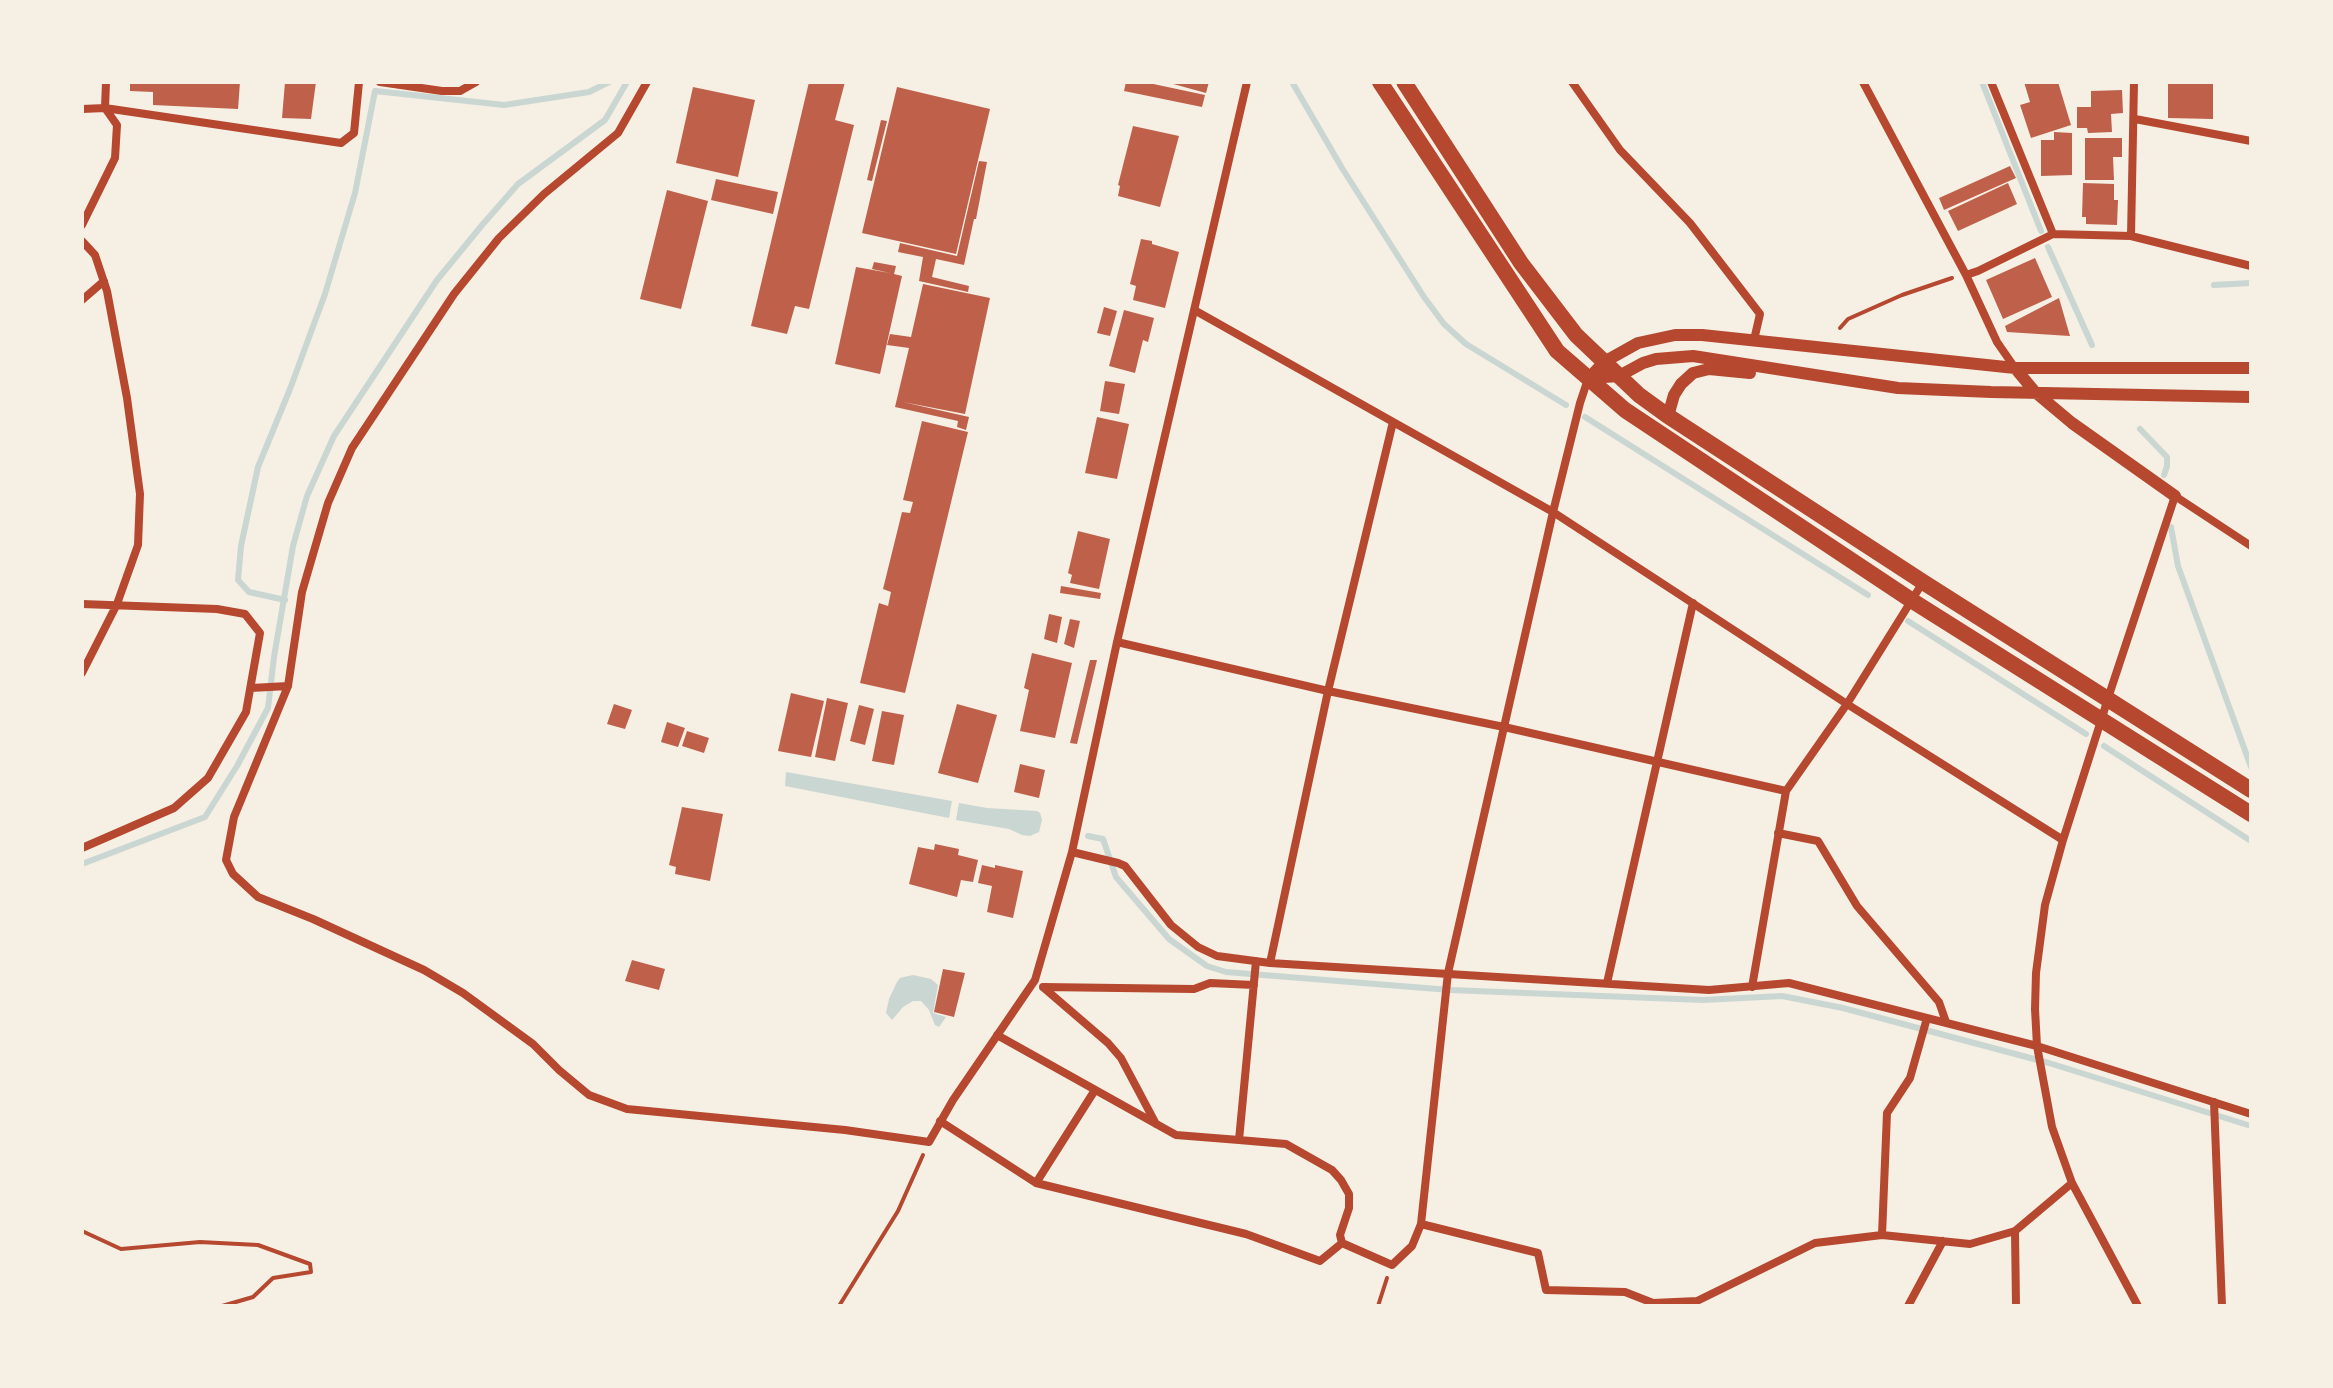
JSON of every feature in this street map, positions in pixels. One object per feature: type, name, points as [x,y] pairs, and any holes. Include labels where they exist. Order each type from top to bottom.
[{"type":"highway","points":[[1380,82],[1557,351],[1589,378],[1637,418],[1911,600],[2251,814]]},
{"type":"highway","points":[[1404,82],[1521,263],[1576,335],[1619,376],[1668,416],[2251,790]]},
{"type":"street","points":[[82,225],[115,158],[117,125],[105,108],[106,82]]},
{"type":"street","points":[[82,109],[105,108],[341,143],[354,133],[359,82]]},
{"type":"street","points":[[380,82],[460,91],[476,82]]},
{"type":"street","points":[[647,82],[618,133],[544,194],[499,238],[454,294],[352,448],[328,503],[302,592],[283,687],[234,817],[226,860],[233,874],[258,897],[424,970],[463,993],[533,1044],[589,1095],[627,1109],[845,1130],[929,1142],[1035,980],[1072,852],[1117,642],[1247,82]]},
{"type":"street","points":[[1572,82],[1620,150],[1690,223],[1760,314],[1754,340]]},
{"type":"street","points":[[1863,82],[1966,275],[1997,342],[2035,392],[2090,436],[2251,546]]},
{"type":"street","points":[[1991,82],[2053,234]]},
{"type":"street","points":[[2131,236],[2134,82]]},
{"type":"street","points":[[2135,119],[2251,141]]},
{"type":"street","points":[[1966,275],[2053,234],[2131,236],[2251,266]]},
{"type":"street","points":[[82,241],[95,255],[104,281],[127,398],[140,494],[138,545],[117,604],[82,673]]},
{"type":"street","points":[[82,300],[104,281]]},
{"type":"street","points":[[1196,311],[1553,512],[1847,704],[2063,840]]},
{"type":"street","points":[[1342,1243],[1392,1265],[1412,1246],[1421,1224],[1448,977],[1580,403],[1589,378],[1604,362],[1638,343],[1675,335],[1702,335],[2015,368],[2251,368]]},
{"type":"street","points":[[1589,378],[1619,376],[1643,363],[1693,356],[1898,388],[2251,397]]},
{"type":"street","points":[[1668,416],[1674,395],[1693,373],[1709,369],[1760,373],[1777,370]]},
{"type":"street","points":[[1270,963],[1328,691],[1393,422]]},
{"type":"street","points":[[2138,1306],[2072,1183],[2052,1127],[2038,1050],[2036,973],[2045,905],[2063,840],[2175,496]]},
{"type":"street","points":[[1752,987],[1786,791],[1847,704],[1923,582]]},
{"type":"street","points":[[1607,983],[1693,603]]},
{"type":"street","points":[[82,604],[217,609],[245,614],[260,633],[246,712],[208,778],[174,808],[82,848]]},
{"type":"street","points":[[1117,642],[1786,791]]},
{"type":"street","points":[[251,688],[283,687]]},
{"type":"street","points":[[1778,833],[1818,841],[1857,906],[1939,1002],[1946,1022]]},
{"type":"street","points":[[1072,852],[1125,866],[1171,925],[1198,947],[1217,956],[1256,964],[1709,990],[1789,983],[1926,1020],[1946,1022],[2251,1114]]},
{"type":"street","points":[[1239,1140],[1256,964]]},
{"type":"street","points":[[1035,980],[1115,1050],[1156,1124]]},
{"type":"street","points":[[1043,987],[1194,989],[1210,983],[1254,982]]},
{"type":"street","points":[[1882,1235],[1887,1113],[1910,1078],[1926,1020]]},
{"type":"street","points":[[997,1035],[1176,1135],[1286,1144],[1332,1170],[1349,1194],[1349,1208],[1340,1235],[1342,1243]]},
{"type":"street","points":[[1036,1183],[1095,1090]]},
{"type":"street","points":[[2214,1105],[2222,1306]]},
{"type":"street","points":[[940,1121],[1036,1183],[1246,1234],[1320,1261],[1342,1243]]},
{"type":"street","points":[[1421,1224],[1538,1253],[1546,1290],[1625,1292],[1653,1305],[1697,1301],[1815,1243],[1882,1235],[1970,1244],[2015,1231],[2072,1183]]},
{"type":"street","points":[[2015,1231],[2016,1306]]},
{"type":"street","points":[[1908,1306],[1943,1241]]},
{"type":"path","points":[[1840,328],[1848,319],[1902,295],[1966,275]]},
{"type":"path","points":[[839,1306],[898,1211],[929,1142]]},
{"type":"path","points":[[82,1231],[121,1249],[200,1242],[258,1245],[310,1264],[311,1272],[273,1278],[253,1297],[222,1306]]},
{"type":"path","points":[[1378,1306],[1392,1265]]},
{"type":"shaded area","points":[[786,772],[952,801],[949,818],[785,786]]},
{"type":"shaded area","points":[[959,803],[1037,811],[1042,820],[1039,832],[1022,835],[1009,829],[956,820]]},
{"type":"shaded area","points":[[913,975],[931,979],[938,985],[933,1013],[946,1017],[939,1027],[921,1001],[913,1001],[903,1007],[892,1020],[886,1013],[897,982],[900,978]]},
{"type":"building","points":[[130,82],[240,82],[238,109],[153,105],[153,92],[130,91]]},
{"type":"building","points":[[285,82],[316,82],[311,119],[282,118]]},
{"type":"building","points":[[809,82],[845,82],[835,120],[854,125],[809,309],[795,306],[787,334],[751,326]]},
{"type":"building","points":[[1126,82],[1144,82],[1205,95],[1202,107],[1124,91]]},
{"type":"building","points":[[1166,82],[1209,82],[1206,93]]},
{"type":"building","points":[[2024,82],[2058,82],[2071,125],[2031,138],[2020,105],[2030,102]]},
{"type":"building","points":[[2168,82],[2213,82],[2213,119],[2168,118]]},
{"type":"building","points":[[693,87],[755,100],[738,177],[676,163]]},
{"type":"building","points":[[897,87],[990,109],[956,254],[862,233]]},
{"type":"building","points":[[2122,90],[2123,113],[2111,114],[2112,132],[2088,133],[2087,128],[2077,128],[2077,107],[2091,107],[2091,91]]},
{"type":"building","points":[[881,120],[887,121],[872,181],[867,180]]},
{"type":"building","points":[[1133,126],[1179,136],[1160,207],[1118,196]]},
{"type":"building","points":[[2054,132],[2072,133],[2072,175],[2041,176],[2041,140],[2054,140]]},
{"type":"building","points":[[2085,138],[2122,138],[2122,157],[2113,157],[2114,180],[2085,180]]},
{"type":"building","points":[[979,161],[987,162],[964,265],[936,259],[932,277],[969,286],[968,292],[919,281],[923,257],[898,252],[900,243],[957,256]]},
{"type":"building","points":[[2010,166],[2016,178],[1944,210],[1939,198]]},
{"type":"building","points":[[716,179],[778,192],[773,214],[711,200]]},
{"type":"building","points":[[2008,183],[2017,204],[1958,231],[1948,211]]},
{"type":"building","points":[[2083,183],[2114,184],[2114,200],[2118,200],[2117,225],[2086,224],[2086,217],[2082,217]]},
{"type":"building","points":[[667,190],[708,201],[681,309],[640,299]]},
{"type":"building","points":[[1141,239],[1179,252],[1165,308],[1133,300],[1136,286],[1130,284]]},
{"type":"building","points":[[2035,258],[2052,297],[2003,319],[1986,280]]},
{"type":"building","points":[[874,262],[896,266],[894,274],[902,276],[880,374],[835,364],[856,267],[890,273],[872,269]]},
{"type":"building","points":[[923,284],[990,298],[965,414],[903,402],[969,417],[966,430],[957,427],[958,421],[895,407],[909,348],[887,345],[890,334],[911,337]]},
{"type":"building","points":[[2059,298],[2070,336],[2007,332],[2005,326]]},
{"type":"building","points":[[1104,307],[1117,311],[1110,336],[1097,333]]},
{"type":"building","points":[[1124,310],[1154,318],[1148,342],[1143,340],[1135,373],[1109,366]]},
{"type":"building","points":[[1105,381],[1125,384],[1119,414],[1100,411]]},
{"type":"building","points":[[1097,417],[1129,424],[1117,479],[1085,473]]},
{"type":"building","points":[[922,421],[968,432],[905,693],[860,683],[879,603],[888,606],[891,592],[883,589],[902,512],[910,513],[913,502],[903,500]]},
{"type":"building","points":[[1078,531],[1110,539],[1099,589],[1070,583],[1072,575],[1068,573]]},
{"type":"building","points":[[1061,586],[1101,593],[1100,599],[1060,593]]},
{"type":"building","points":[[1049,614],[1062,617],[1057,643],[1044,639]]},
{"type":"building","points":[[1070,619],[1080,621],[1074,648],[1064,644]]},
{"type":"building","points":[[1032,653],[1072,663],[1055,738],[1020,731],[1029,690],[1024,688]]},
{"type":"building","points":[[1090,660],[1097,660],[1077,744],[1070,743]]},
{"type":"building","points":[[791,693],[824,701],[811,757],[778,751]]},
{"type":"building","points":[[827,698],[848,703],[835,761],[815,757]]},
{"type":"building","points":[[614,704],[632,710],[625,729],[607,724]]},
{"type":"building","points":[[957,704],[997,715],[978,783],[938,773]]},
{"type":"building","points":[[859,705],[874,709],[865,745],[850,741]]},
{"type":"building","points":[[882,711],[904,715],[894,765],[872,761]]},
{"type":"building","points":[[667,722],[685,728],[678,747],[661,742]]},
{"type":"building","points":[[687,731],[709,738],[704,753],[682,746]]},
{"type":"building","points":[[1020,764],[1045,770],[1039,798],[1014,792]]},
{"type":"building","points":[[682,807],[723,814],[710,881],[675,874],[676,867],[669,865]]},
{"type":"building","points":[[935,844],[959,849],[958,855],[978,860],[973,882],[961,880],[957,897],[909,884],[918,847],[934,850]]},
{"type":"building","points":[[982,865],[1023,871],[1013,918],[987,912],[992,886],[978,883]]},
{"type":"building","points":[[632,960],[665,969],[659,990],[625,981]]},
{"type":"building","points":[[943,969],[965,973],[954,1017],[934,1012]]},
{"type":"waterway","points":[[285,600],[249,592],[238,580],[241,546],[258,467],[325,294],[355,193],[375,91],[504,105],[589,92],[609,82]]},
{"type":"waterway","points":[[82,864],[205,817],[268,708],[293,546],[307,496],[334,436],[437,280],[483,224],[518,184],[605,120],[627,82]]},
{"type":"waterway","points":[[1292,82],[1342,168],[1444,324],[1466,344],[1566,405]]},
{"type":"waterway","points":[[1982,82],[2041,231]]},
{"type":"waterway","points":[[2048,247],[2092,345]]},
{"type":"waterway","points":[[2214,285],[2251,283]]},
{"type":"waterway","points":[[1585,417],[1868,595]]},
{"type":"waterway","points":[[2140,429],[2167,457],[2164,475]]},
{"type":"waterway","points":[[2171,527],[2178,566],[2251,767]]},
{"type":"waterway","points":[[1908,621],[2086,734]]},
{"type":"waterway","points":[[2104,746],[2251,841]]},
{"type":"waterway","points":[[1088,836],[1103,839],[1116,877],[1169,939],[1207,966],[1226,972],[1450,990],[1703,1000],[1782,996],[1843,1008],[2049,1063],[2251,1126]]}]
